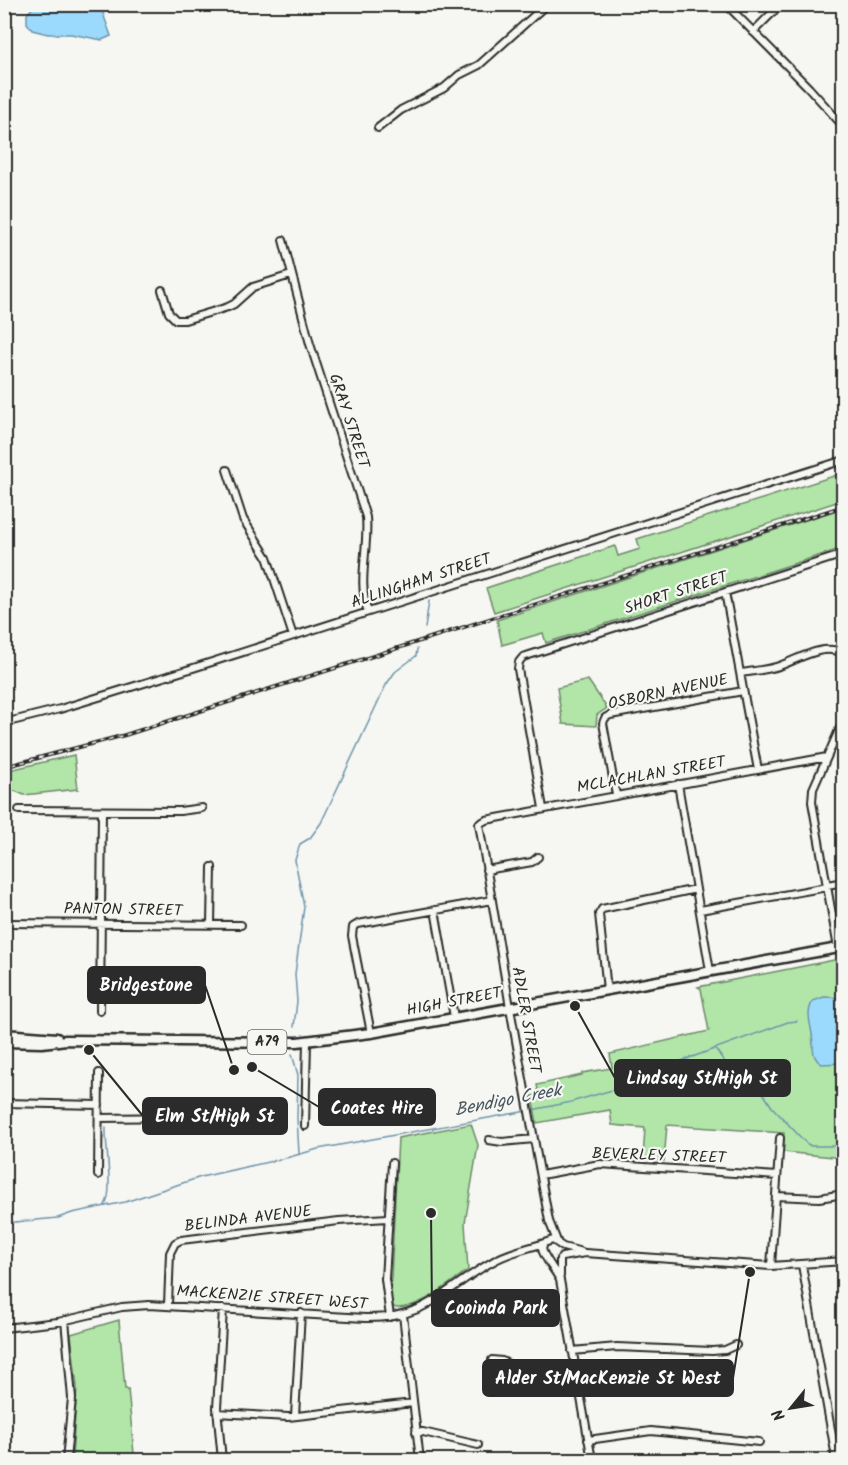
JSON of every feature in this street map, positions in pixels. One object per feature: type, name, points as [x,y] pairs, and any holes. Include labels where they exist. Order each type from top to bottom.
[{"type":"highway","name":"HIGH STREET","points":[[4,1042],[42,1043],[66,1040],[307,1042],[370,1033],[841,948]]},
{"type":"highway","name":"HIGH STREET","points":[[4,1034],[44,1036],[66,1040]]},
{"type":"street","points":[[378,128],[401,110],[444,88],[459,75],[479,65],[547,4]]},
{"type":"street","points":[[726,4],[809,88],[843,127]]},
{"type":"street","points":[[753,32],[781,4]]},
{"type":"street","name":"GRAY STREET","points":[[283,240],[310,344],[366,517],[367,539],[363,592],[368,612]]},
{"type":"street","points":[[162,291],[169,313],[176,320],[185,320],[234,304],[257,285],[291,275]]},
{"type":"street","name":"ALLINGHAM STREET","points":[[4,723],[78,704],[843,460]]},
{"type":"street","points":[[227,470],[243,519],[267,557],[293,636]]},
{"type":"street","name":"SHORT STREET","points":[[543,808],[519,673],[519,662],[525,656],[843,554]]},
{"type":"street","points":[[725,591],[758,770]]},
{"type":"street","name":"OSBORN AVENUE","points":[[741,673],[779,666],[823,649],[843,652]]},
{"type":"street","name":"OSBORN AVENUE","points":[[616,795],[603,723],[605,718],[743,690]]},
{"type":"street","points":[[841,948],[812,802],[813,789],[843,719]]},
{"type":"street","name":"MCLACHLAN STREET","points":[[480,823],[543,808],[827,757]]},
{"type":"street","points":[[678,784],[710,971]]},
{"type":"street","points":[[18,810],[180,811],[202,808]]},
{"type":"street","points":[[100,1011],[102,811]]},
{"type":"street","name":"ADLER STREET","points":[[480,823],[486,870],[540,1175],[549,1221],[557,1241]]},
{"type":"street","points":[[486,870],[532,862],[538,857]]},
{"type":"street","points":[[211,924],[212,867]]},
{"type":"street","points":[[700,910],[843,882]]},
{"type":"street","points":[[607,990],[599,914],[602,909],[696,889]]},
{"type":"street","points":[[370,1033],[352,936],[353,927],[358,924],[492,900]]},
{"type":"street","points":[[435,910],[454,1017]]},
{"type":"street","name":"PANTON STREET","points":[[4,922],[241,925]]},
{"type":"street","points":[[305,1126],[307,1042]]},
{"type":"street","points":[[98,1175],[99,1073]]},
{"type":"street","points":[[4,1104],[99,1104]]},
{"type":"street","points":[[99,1118],[186,1117],[193,1119]]},
{"type":"street","points":[[771,1266],[780,1138]]},
{"type":"street","points":[[489,1140],[502,1142],[534,1139]]},
{"type":"street","points":[[390,1317],[385,1279],[392,1163]]},
{"type":"street","name":"BEVERLEY STREET","points":[[540,1175],[600,1164],[777,1176]]},
{"type":"street","points":[[776,1196],[819,1198],[843,1194]]},
{"type":"street","name":"BELINDA AVENUE","points":[[168,1305],[170,1253],[172,1246],[180,1240],[339,1221],[388,1218]]},
{"type":"street","name":"ADLER STREET","points":[[545,1243],[549,1221]]},
{"type":"street","points":[[560,1280],[542,1249],[545,1243],[557,1241],[563,1247],[585,1253],[771,1266],[843,1261]]},
{"type":"street","name":"MACKENZIE STREET WEST","points":[[4,1328],[64,1320],[122,1307],[168,1305],[364,1318],[403,1315],[433,1302],[495,1260],[545,1243]]},
{"type":"street","points":[[563,1247],[560,1280],[592,1461]]},
{"type":"street","points":[[522,1250],[554,1262],[561,1258],[585,1253]]},
{"type":"street","points":[[802,1265],[835,1452],[834,1461]]},
{"type":"street","points":[[222,1461],[217,1413],[223,1309]]},
{"type":"street","points":[[295,1416],[302,1313]]},
{"type":"street","points":[[403,1315],[420,1461]]},
{"type":"street","points":[[64,1320],[72,1385],[66,1461]]},
{"type":"street","points":[[572,1351],[617,1347],[712,1351],[725,1350],[736,1345]]},
{"type":"street","points":[[492,1360],[502,1361],[530,1375],[575,1367]]},
{"type":"street","points":[[217,1413],[295,1416],[413,1403]]},
{"type":"street","points":[[588,1440],[651,1431],[759,1442]]},
{"type":"street","points":[[416,1432],[478,1445]]},
{"type":"green space","points":[[843,473],[843,500],[494,612],[486,588],[615,546],[618,556],[640,549],[637,539]]},
{"type":"green space","points":[[843,508],[843,548],[546,643],[543,633],[502,645],[497,620]]},
{"type":"green space","points":[[588,680],[607,708],[597,715],[596,726],[563,724],[557,688]]},
{"type":"green space","points":[[74,755],[78,789],[24,795],[8,788],[5,771]]},
{"type":"green space","points":[[843,960],[843,1158],[783,1152],[784,1133],[667,1125],[664,1161],[643,1159],[645,1128],[612,1125],[610,1110],[537,1123],[532,1096],[539,1094],[537,1085],[612,1068],[610,1054],[709,1031],[701,989],[698,987]]},
{"type":"green space","points":[[471,1124],[478,1145],[465,1223],[468,1270],[425,1300],[396,1308],[390,1298],[398,1138]]},
{"type":"green space","points":[[119,1320],[134,1454],[120,1455],[120,1457],[72,1458],[77,1387],[71,1334]]},
{"type":"water","points":[[36,4],[100,5],[111,36],[102,40],[32,30],[27,23],[27,14]]},
{"type":"water","points":[[824,997],[843,998],[843,1063],[822,1064],[814,1054],[810,1009],[813,1001]]},
{"type":"waterway","points":[[425,628],[429,601]]},
{"type":"waterway","points":[[294,1027],[297,1001],[295,974],[304,907],[295,860],[300,844],[310,838],[321,823],[386,685],[395,672],[416,656],[417,649]]},
{"type":"waterway","name":"Bendigo Creek","points":[[532,1110],[571,1102],[619,1088],[684,1060],[788,1022],[797,1021]]},
{"type":"waterway","points":[[716,1050],[727,1065],[758,1085],[772,1107],[806,1143],[811,1146],[844,1146]]},
{"type":"waterway","points":[[292,1054],[298,1075],[299,1154]]},
{"type":"waterway","name":"Bendigo Creek","points":[[4,1223],[58,1218],[125,1202],[201,1177],[318,1149],[527,1111]]},
{"type":"waterway","points":[[105,1205],[109,1190],[106,1127]]},
{"type":"railway","points":[[4,767],[125,735],[844,506]]},
{"type":"place","name":"Lindsay St/High St","points":[[575,1006]]},
{"type":"place","name":"Elm St/High St","points":[[89,1050]]},
{"type":"place","name":"Coates Hire","points":[[252,1067]]},
{"type":"place","name":"Bridgestone","points":[[234,1070]]},
{"type":"place","name":"Cooinda Park","points":[[431,1213]]},
{"type":"place","name":"Alder St/MacKenzie St West","points":[[750,1272]]}]
